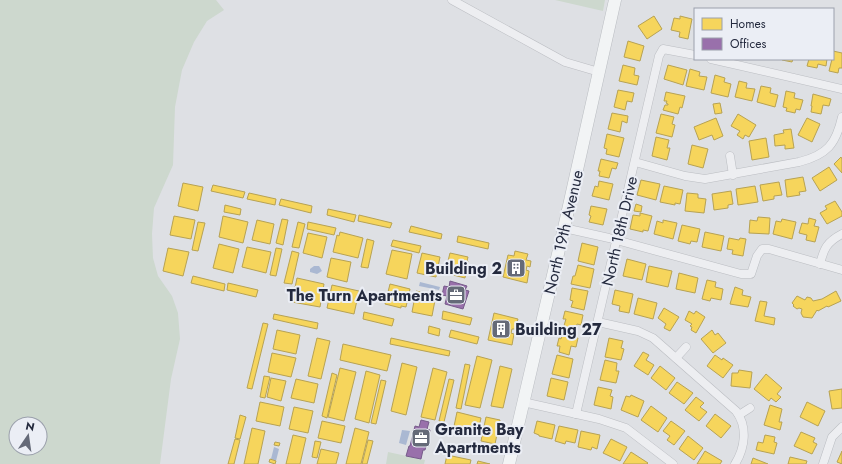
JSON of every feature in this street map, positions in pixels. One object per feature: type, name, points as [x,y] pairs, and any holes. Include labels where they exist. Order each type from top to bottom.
[{"type":"main road","name":"North 19th Avenue","points":[[509,464],[615,0]]},
{"type":"street","points":[[452,0],[565,62],[599,72]]},
{"type":"street","name":"North 18th Drive","points":[[576,414],[659,56],[663,49],[694,55]]},
{"type":"street","points":[[715,60],[842,89]]},
{"type":"street","points":[[635,162],[696,178],[713,179],[809,160],[830,148],[838,133],[842,117]]},
{"type":"street","points":[[730,156],[733,175]]},
{"type":"street","points":[[564,228],[616,240],[741,274],[751,274],[757,256],[762,249],[769,249],[842,270]]},
{"type":"street","points":[[820,264],[824,250],[828,243],[842,234]]},
{"type":"street","points":[[598,322],[638,331],[653,338],[739,415],[744,431],[743,443],[735,464]]},
{"type":"street","points":[[676,358],[686,347]]},
{"type":"street","points":[[523,402],[614,423],[626,428],[673,464]]},
{"type":"street","points":[[739,415],[750,408]]},
{"type":"street","points":[[824,464],[832,437],[842,427]]},
{"type":"shaded area","points":[[0,0],[216,0],[224,10],[207,21],[194,42],[182,70],[175,107],[173,165],[154,208],[152,234],[153,258],[158,276],[172,296],[178,313],[180,339],[171,379],[160,464],[0,464]]},
{"type":"shaded area","points":[[555,0],[605,0],[603,11]]},
{"type":"shaded area","points":[[388,452],[425,460],[424,464],[386,464]]},
{"type":"water","points":[[314,266],[319,266],[322,271],[317,274],[310,272],[310,269]]},
{"type":"water","points":[[420,282],[440,287],[439,290],[419,286]]},
{"type":"water","points":[[402,430],[410,431],[406,445],[399,443]]},
{"type":"water","points":[[274,447],[279,449],[276,461],[271,459]]},
{"type":"building: Homes","points":[[654,16],[662,29],[647,39],[638,26]]},
{"type":"building: Homes","points":[[680,16],[692,19],[688,39],[679,37],[680,32],[671,30],[674,18],[680,19]]},
{"type":"building: Homes","points":[[628,41],[644,46],[640,61],[624,57]]},
{"type":"building: Homes","points":[[834,51],[842,53],[842,68],[839,68],[838,73],[829,71],[832,60],[834,60]]},
{"type":"building: Homes","points":[[782,60],[793,60],[792,62]]},
{"type":"building: Homes","points":[[809,60],[827,60],[826,66],[818,64],[817,68],[807,66]]},
{"type":"building: Homes","points":[[623,65],[635,68],[634,75],[639,76],[637,85],[619,81]]},
{"type":"building: Homes","points":[[668,65],[687,70],[683,85],[664,79]]},
{"type":"building: Homes","points":[[690,69],[700,72],[699,76],[707,77],[704,90],[686,86]]},
{"type":"building: Homes","points":[[715,75],[725,78],[724,82],[731,84],[728,97],[711,93]]},
{"type":"building: Homes","points":[[739,81],[747,83],[746,88],[755,89],[752,101],[735,97]]},
{"type":"building: Homes","points":[[761,86],[771,88],[770,93],[778,95],[775,107],[757,102]]},
{"type":"building: Homes","points":[[618,90],[634,93],[632,102],[627,101],[625,110],[614,107]]},
{"type":"building: Homes","points":[[786,91],[795,93],[794,98],[803,100],[800,110],[796,109],[795,113],[786,111],[787,108],[783,107]]},
{"type":"building: Homes","points":[[666,92],[685,96],[682,108],[680,107],[678,114],[663,110],[665,105],[668,105],[666,103],[667,101],[664,101]]},
{"type":"building: Homes","points":[[813,94],[831,99],[829,106],[823,105],[821,114],[811,112]]},
{"type":"building: Homes","points":[[720,103],[722,113],[715,114],[713,104]]},
{"type":"building: Homes","points":[[612,113],[628,116],[627,123],[622,121],[620,132],[608,129]]},
{"type":"building: Homes","points":[[661,114],[674,117],[672,124],[675,125],[672,137],[656,133]]},
{"type":"building: Homes","points":[[738,114],[756,125],[749,137],[745,135],[743,139],[737,135],[740,131],[731,126]]},
{"type":"building: Homes","points":[[716,118],[723,136],[714,140],[712,135],[699,140],[694,127]]},
{"type":"building: Homes","points":[[807,118],[820,124],[812,142],[798,135]]},
{"type":"building: Homes","points":[[791,129],[794,148],[785,149],[785,145],[775,146],[774,135],[784,133],[783,130]]},
{"type":"building: Homes","points":[[607,134],[624,138],[619,157],[606,154],[607,149],[604,148]]},
{"type":"building: Homes","points":[[656,137],[669,140],[667,148],[670,148],[667,160],[652,156]]},
{"type":"building: Homes","points":[[766,138],[769,157],[752,160],[749,141]]},
{"type":"building: Homes","points":[[692,145],[708,149],[703,168],[688,164]]},
{"type":"building: Homes","points":[[841,157],[842,159],[842,173],[834,164]]},
{"type":"building: Homes","points":[[601,159],[618,163],[616,169],[612,168],[609,178],[599,176],[600,171],[598,171]]},
{"type":"building: Homes","points":[[829,167],[837,180],[820,191],[812,178]]},
{"type":"building: Homes","points":[[803,177],[806,191],[799,192],[800,195],[787,197],[785,180]]},
{"type":"building: Homes","points":[[641,180],[660,184],[656,200],[637,195]]},
{"type":"building: Homes","points":[[599,181],[613,184],[609,200],[592,196],[595,186],[598,187]]},
{"type":"building: Homes","points":[[779,182],[782,195],[774,196],[774,199],[763,201],[760,185]]},
{"type":"building: Homes","points":[[183,183],[203,187],[198,211],[178,206]]},
{"type":"building: Homes","points":[[213,185],[245,192],[243,198],[211,191]]},
{"type":"building: Homes","points":[[664,186],[683,190],[680,204],[675,203],[675,205],[660,202]]},
{"type":"building: Homes","points":[[755,186],[758,202],[738,205],[736,189]]},
{"type":"building: Homes","points":[[731,191],[733,204],[728,205],[728,208],[714,210],[712,194]]},
{"type":"building: Homes","points":[[249,193],[276,199],[275,205],[247,199]]},
{"type":"building: Homes","points":[[687,193],[698,194],[698,198],[706,199],[704,213],[685,211]]},
{"type":"building: Homes","points":[[281,199],[312,206],[311,213],[279,205]]},
{"type":"building: Homes","points":[[835,201],[842,212],[842,216],[827,224],[820,213],[827,209],[825,206]]},
{"type":"building: Homes","points":[[636,204],[642,206],[641,212],[634,211]]},
{"type":"building: Homes","points":[[225,205],[241,209],[240,215],[224,212]]},
{"type":"building: Homes","points":[[591,206],[607,209],[603,225],[589,222],[591,216],[589,215]]},
{"type":"building: Homes","points":[[328,209],[356,215],[354,222],[327,215]]},
{"type":"building: Homes","points":[[640,213],[652,216],[648,231],[643,230],[643,232],[630,229],[633,215],[640,216]]},
{"type":"building: Homes","points":[[359,215],[392,223],[390,228],[358,221]]},
{"type":"building: Homes","points":[[174,216],[195,220],[191,239],[170,235]]},
{"type":"building: Homes","points":[[223,216],[248,222],[243,243],[219,237]]},
{"type":"building: Homes","points":[[758,217],[770,218],[769,234],[749,233],[750,220],[757,221]]},
{"type":"building: Homes","points":[[809,218],[816,220],[814,226],[819,227],[815,242],[806,240],[807,235],[799,233],[802,223],[808,224]]},
{"type":"building: Homes","points":[[282,219],[288,220],[283,245],[276,243]]},
{"type":"building: Homes","points":[[782,219],[796,222],[792,239],[773,234],[776,221],[781,222]]},
{"type":"building: Homes","points":[[257,220],[274,224],[270,244],[252,240]]},
{"type":"building: Homes","points":[[663,220],[677,223],[673,239],[654,234],[657,221],[663,223]]},
{"type":"building: Homes","points":[[198,222],[205,223],[198,251],[192,250]]},
{"type":"building: Homes","points":[[298,222],[305,224],[299,248],[292,247]]},
{"type":"building: Homes","points":[[308,222],[336,228],[334,235],[307,229]]},
{"type":"building: Homes","points":[[682,225],[700,229],[697,242],[691,241],[690,244],[678,241]]},
{"type":"building: Homes","points":[[411,226],[442,234],[441,239],[409,232]]},
{"type":"building: Homes","points":[[340,232],[363,238],[358,258],[333,252],[337,235],[339,236]]},
{"type":"building: Homes","points":[[705,232],[724,236],[721,251],[702,247]]},
{"type":"building: Homes","points":[[308,233],[327,237],[322,258],[303,253]]},
{"type":"building: Homes","points":[[458,236],[489,243],[488,249],[457,242]]},
{"type":"building: Homes","points":[[729,238],[739,240],[740,238],[746,239],[743,256],[732,254],[733,250],[727,249]]},
{"type":"building: Homes","points":[[367,239],[374,241],[368,268],[361,267]]},
{"type":"building: Homes","points":[[393,240],[421,246],[419,253],[391,246]]},
{"type":"building: Homes","points":[[582,243],[598,247],[594,265],[578,261]]},
{"type":"building: Homes","points":[[219,244],[239,249],[233,273],[213,268]]},
{"type":"building: Homes","points":[[247,247],[271,252],[266,273],[242,267]]},
{"type":"building: Homes","points":[[168,248],[189,252],[183,276],[163,271]]},
{"type":"building: Homes","points":[[276,248],[282,249],[276,276],[270,275]]},
{"type":"building: Homes","points":[[392,250],[412,254],[407,279],[386,274]]},
{"type":"building: Homes","points":[[292,251],[299,253],[292,284],[284,283]]},
{"type":"building: Homes","name":"Building 2","points":[[515,251],[528,254],[526,260],[531,261],[530,267],[527,266],[526,270],[529,271],[527,283],[503,277],[508,255],[514,256]]},
{"type":"building: Homes","points":[[422,253],[440,257],[436,277],[417,273]]},
{"type":"building: Homes","points":[[450,253],[468,257],[465,278],[445,273]]},
{"type":"building: Homes","points":[[331,258],[351,262],[347,282],[327,277]]},
{"type":"building: Homes","points":[[627,259],[646,264],[642,280],[623,276]]},
{"type":"building: Homes","points":[[578,265],[594,269],[590,288],[571,284]]},
{"type":"building: Homes","points":[[649,266],[672,271],[668,287],[646,282]]},
{"type":"building: Homes","points":[[679,273],[698,278],[695,293],[676,289]]},
{"type":"building: Homes","points":[[193,276],[225,284],[224,291],[191,283]]},
{"type":"building: Homes","points":[[297,278],[324,284],[320,307],[292,302]]},
{"type":"building: Homes","points":[[707,280],[716,282],[715,287],[723,289],[721,300],[711,298],[710,301],[702,299]]},
{"type":"building: Homes","points":[[228,283],[258,290],[256,297],[227,290]]},
{"type":"building: Homes","points":[[390,284],[410,289],[406,307],[401,306],[401,308],[385,304]]},
{"type":"building: Homes","points":[[332,285],[359,291],[354,314],[327,308]]},
{"type":"building: Homes","points":[[735,287],[743,290],[742,295],[751,297],[748,307],[730,304]]},
{"type":"building: Homes","points":[[572,288],[588,291],[584,310],[571,307],[573,301],[570,300]]},
{"type":"building: Homes","points":[[615,290],[633,294],[629,313],[619,311],[620,306],[612,304]]},
{"type":"building: Homes","points":[[416,291],[436,295],[432,316],[412,312]]},
{"type":"building: Homes","points":[[836,291],[841,301],[818,311],[817,310],[812,318],[803,317],[801,313],[802,309],[797,309],[792,303],[797,296],[805,300],[807,297],[811,298],[813,301],[822,299]]},
{"type":"building: Homes","points":[[638,298],[657,303],[653,319],[634,314]]},
{"type":"building: Homes","points":[[760,301],[767,302],[764,316],[775,318],[774,325],[755,321]]},
{"type":"building: Homes","points":[[664,308],[679,317],[670,331],[664,328],[666,324],[658,318]]},
{"type":"building: Homes","points":[[443,311],[472,318],[470,325],[442,319]]},
{"type":"building: Homes","points":[[565,311],[583,315],[581,325],[577,324],[575,332],[563,329],[566,319],[563,319]]},
{"type":"building: Homes","points":[[689,311],[694,314],[696,311],[705,317],[696,333],[691,330],[692,327],[690,326],[692,324],[685,320]]},
{"type":"building: Homes","points":[[364,312],[394,319],[392,326],[363,319]]},
{"type":"building: Homes","name":"Building 27","points":[[494,313],[518,319],[515,329],[512,329],[511,333],[514,334],[512,345],[488,340]]},
{"type":"building: Homes","points":[[274,314],[318,323],[317,329],[273,319]]},
{"type":"building: Homes","points":[[263,323],[268,324],[252,389],[247,388]]},
{"type":"building: Homes","points":[[429,326],[440,329],[439,336],[428,333]]},
{"type":"building: Homes","points":[[277,330],[300,335],[296,354],[273,349]]},
{"type":"building: Homes","points":[[451,330],[479,337],[477,344],[449,337]]},
{"type":"building: Homes","points":[[712,330],[715,335],[718,333],[726,343],[713,353],[701,339]]},
{"type":"building: Homes","points":[[562,335],[578,338],[576,347],[571,346],[569,355],[559,352],[560,346],[557,346],[559,338],[561,339]]},
{"type":"building: Homes","points":[[317,338],[330,341],[321,379],[308,376]]},
{"type":"building: Homes","points":[[391,338],[450,351],[449,356],[390,344]]},
{"type":"building: Homes","points":[[609,338],[623,341],[621,348],[624,349],[621,360],[605,357]]},
{"type":"building: Homes","points":[[343,344],[391,355],[387,371],[340,360]]},
{"type":"building: Homes","points":[[643,352],[649,355],[646,360],[654,365],[648,375],[634,366]]},
{"type":"building: Homes","points":[[272,353],[296,358],[291,377],[268,372]]},
{"type":"building: Homes","points":[[557,355],[573,359],[569,378],[552,374]]},
{"type":"building: Homes","points":[[715,355],[722,360],[723,358],[733,365],[723,378],[707,366]]},
{"type":"building: Homes","points":[[477,356],[492,360],[480,408],[465,405]]},
{"type":"building: Homes","points":[[605,360],[617,363],[616,371],[619,371],[616,383],[600,380]]},
{"type":"building: Homes","points":[[402,363],[417,367],[406,415],[391,411]]},
{"type":"building: Homes","points":[[465,364],[470,365],[461,409],[456,408]]},
{"type":"building: Homes","points":[[500,366],[512,369],[503,408],[491,406]]},
{"type":"building: Homes","points":[[660,366],[675,378],[666,390],[651,378]]},
{"type":"building: Homes","points":[[340,368],[356,372],[344,421],[328,417]]},
{"type":"building: Homes","points":[[433,368],[447,372],[435,420],[421,417]]},
{"type":"building: Homes","points":[[739,370],[752,372],[750,388],[731,386],[732,373],[738,373]]},
{"type":"building: Homes","points":[[366,371],[380,375],[369,423],[355,419]]},
{"type":"building: Homes","points":[[332,373],[337,375],[327,418],[322,416]]},
{"type":"building: Homes","points":[[766,374],[782,388],[777,394],[781,397],[776,402],[771,398],[769,401],[754,389]]},
{"type":"building: Homes","points":[[264,376],[270,377],[265,398],[260,397]]},
{"type":"building: Homes","points":[[271,378],[286,381],[281,401],[267,397]]},
{"type":"building: Homes","points":[[551,378],[568,382],[564,400],[547,396]]},
{"type":"building: Homes","points":[[296,379],[318,384],[314,403],[291,398]]},
{"type":"building: Homes","points":[[449,379],[454,380],[444,422],[439,421]]},
{"type":"building: Homes","points":[[381,380],[386,381],[376,424],[371,423]]},
{"type":"building: Homes","points":[[677,382],[693,393],[684,404],[669,393]]},
{"type":"building: Homes","points":[[598,387],[612,390],[610,396],[613,397],[611,409],[594,405]]},
{"type":"building: Homes","points":[[842,389],[842,408],[832,409],[829,391]]},
{"type":"building: Homes","points":[[631,395],[644,401],[638,417],[621,410],[626,396],[630,397]]},
{"type":"building: Homes","points":[[696,397],[704,403],[700,407],[707,412],[699,421],[685,410]]},
{"type":"building: Homes","points":[[260,402],[284,407],[280,426],[256,421]]},
{"type":"building: Homes","points":[[807,402],[825,411],[818,426],[800,417]]},
{"type":"building: Homes","points":[[770,405],[782,409],[779,422],[782,422],[780,430],[764,425]]},
{"type":"building: Homes","points":[[651,406],[667,418],[658,432],[641,420]]},
{"type":"building: Homes","points":[[294,407],[313,411],[308,433],[289,429]]},
{"type":"building: Homes","points":[[457,412],[481,418],[477,436],[453,431]]},
{"type":"building: Homes","points":[[715,414],[731,426],[721,438],[706,426]]},
{"type":"building: Homes","points":[[240,415],[246,417],[240,439],[235,438]]},
{"type":"building: Homes","points":[[486,417],[500,420],[495,444],[481,441]]},
{"type":"building: Homes","points":[[322,421],[345,426],[341,443],[318,438]]},
{"type":"building: Homes","points":[[537,421],[555,425],[552,439],[539,436],[534,433]]},
{"type":"building: Homes","points":[[671,421],[685,431],[674,445],[667,440],[670,436],[663,431]]},
{"type":"building: Homes","points":[[559,426],[578,430],[575,443],[566,441],[565,444],[555,441]]},
{"type":"building: Homes","points":[[252,428],[265,431],[258,464],[244,464]]},
{"type":"building: Homes","points":[[355,428],[369,432],[361,464],[346,464]]},
{"type":"building: Homes","points":[[581,431],[600,435],[597,449],[592,447],[591,450],[578,447]]},
{"type":"building: Homes","points":[[801,432],[815,438],[813,442],[817,444],[812,454],[794,446]]},
{"type":"building: Homes","points":[[293,435],[306,438],[300,464],[286,464]]},
{"type":"building: Homes","points":[[765,435],[775,437],[774,442],[777,443],[774,454],[756,450],[758,442],[763,443]]},
{"type":"building: Homes","points":[[688,436],[703,448],[694,460],[679,449]]},
{"type":"building: Homes","points":[[235,439],[240,440],[234,464],[228,464]]},
{"type":"building: Homes","points":[[611,439],[627,447],[620,461],[603,453]]},
{"type":"building: Homes","points":[[368,440],[373,441],[367,464],[362,464]]},
{"type":"building: Homes","points":[[315,441],[321,442],[317,458],[312,457]]},
{"type":"building: Homes","points":[[275,442],[280,443],[279,446],[274,445]]},
{"type":"building: Homes","points":[[321,449],[339,453],[336,464],[317,464]]},
{"type":"building: Homes","points":[[705,451],[722,461],[720,464],[697,464]]},
{"type":"building: Homes","points":[[842,451],[842,464],[837,462]]},
{"type":"building: Homes","points":[[631,452],[648,463],[623,464]]},
{"type":"building: Homes","points":[[447,455],[471,460],[470,464],[445,464]]},
{"type":"building: Homes","points":[[790,457],[807,461],[806,464],[788,464]]},
{"type":"building: Homes","points":[[753,458],[768,464],[751,464]]},
{"type":"building: Homes","points":[[270,459],[276,461],[275,464],[269,462]]},
{"type":"building: Homes","points":[[478,461],[490,464],[477,464]]},
{"type":"building: Offices","name":"The Turn Apartments","points":[[450,281],[467,286],[465,290],[469,291],[463,309],[445,304],[447,296],[442,295],[444,286],[449,287]]},
{"type":"building: Offices","name":"Granite Bay Apartments","points":[[421,420],[429,422],[427,429],[430,430],[425,450],[423,450],[421,459],[406,456],[415,426],[419,427]]},
{"type":"place","name":"Building 2","points":[[516,268]]},
{"type":"place","name":"The Turn Apartments","points":[[456,295]]},
{"type":"place","name":"Building 27","points":[[501,329]]},
{"type":"place","name":"Granite Bay Apartments","points":[[421,438]]}]
